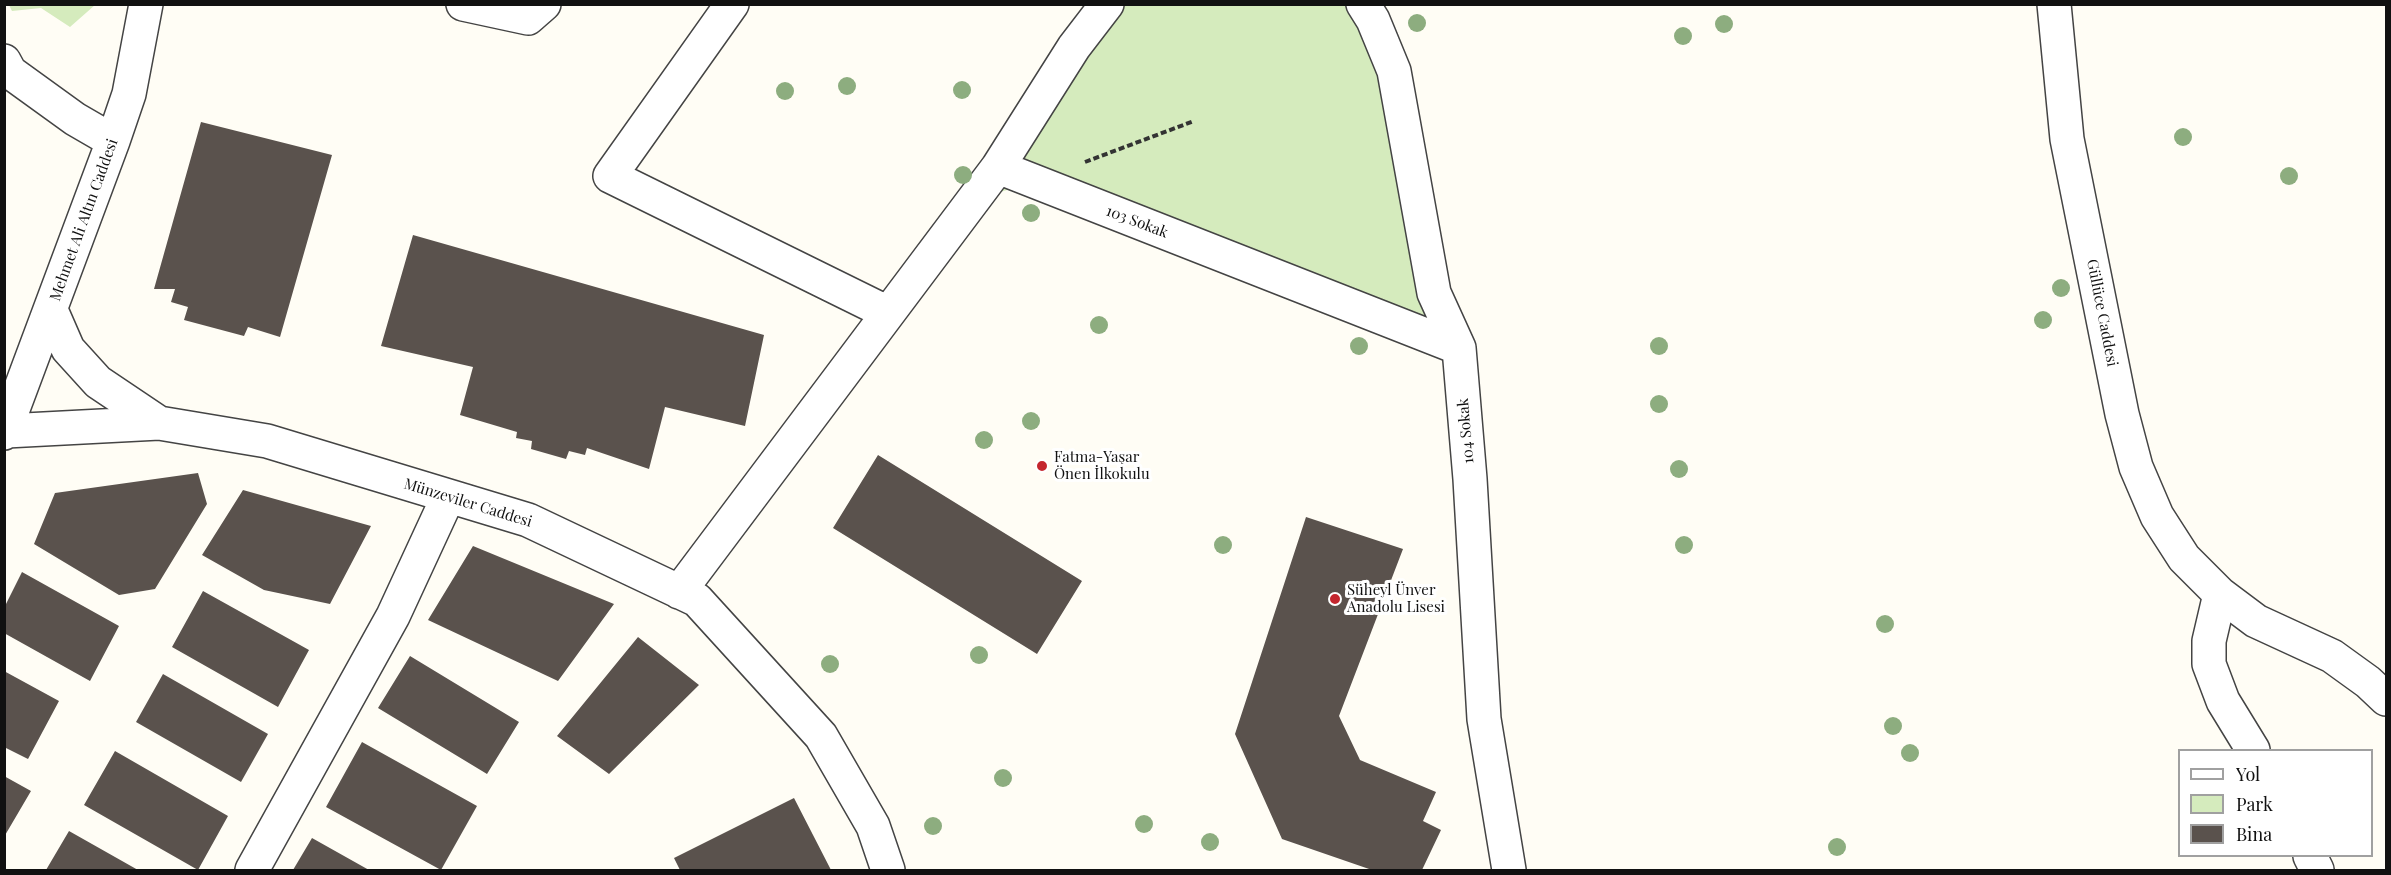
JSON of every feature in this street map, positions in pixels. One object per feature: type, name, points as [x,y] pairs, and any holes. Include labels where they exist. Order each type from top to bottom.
[{"type":"street","name":"Mehmet Ali Altın Caddesi","points":[[5,432],[129,94],[146,4]]},
{"type":"street","points":[[464,4],[491,12],[528,18],[544,4]]},
{"type":"street","points":[[732,4],[610,176],[888,313]]},
{"type":"street","points":[[679,592],[998,167],[1074,47],[1107,4]]},
{"type":"street","name":"104 Sokak","points":[[1363,4],[1373,20],[1394,71],[1434,293],[1459,348],[1470,479],[1484,719],[1509,870]]},
{"type":"street","name":"Güllüce Caddesi","points":[[2054,4],[2067,139],[2122,414],[2136,467],[2157,516],[2184,558],[2220,594],[2256,621],[2332,656],[2368,682],[2386,699]]},
{"type":"street","points":[[6,68],[75,119],[113,141]]},
{"type":"street","name":"103 Sokak","points":[[998,167],[1459,348]]},
{"type":"street","points":[[51,310],[68,349],[98,382],[159,423]]},
{"type":"street","name":"Münzeviler Caddesi","points":[[5,432],[159,423],[267,441],[528,520],[697,600],[821,736],[873,826],[888,870]]},
{"type":"street","points":[[252,870],[393,616],[448,497]]},
{"type":"street","points":[[2220,594],[2209,641],[2209,664],[2223,701],[2252,749]]},
{"type":"path","points":[[1034,182],[1194,121]]},
{"type":"green space","points":[[9,5],[95,5],[70,27],[41,8],[12,11]]},
{"type":"green space","points":[[1107,5],[1363,5],[1438,345],[1034,182],[997,193]]},
{"type":"building","points":[[201,122],[332,155],[280,337],[248,327],[244,336],[184,320],[188,307],[171,302],[175,289],[154,289]]},
{"type":"building","points":[[413,235],[764,335],[745,426],[665,407],[649,469],[587,448],[585,455],[569,451],[566,459],[531,449],[532,441],[516,438],[517,432],[460,415],[473,367],[381,346]]},
{"type":"building","points":[[878,455],[1082,581],[1037,654],[833,528]]},
{"type":"building","points":[[198,473],[207,504],[155,589],[119,595],[34,544],[55,493]]},
{"type":"building","points":[[243,490],[371,526],[330,604],[264,590],[202,555]]},
{"type":"building","points":[[1306,517],[1403,549],[1339,716],[1360,760],[1436,792],[1423,821],[1441,830],[1422,870],[1372,870],[1282,839],[1235,734]]},
{"type":"building","points":[[473,546],[614,604],[558,681],[428,620]]},
{"type":"building","points":[[22,572],[119,626],[90,681],[4,633],[4,608]]},
{"type":"building","points":[[203,591],[309,650],[278,707],[172,647]]},
{"type":"building","points":[[638,637],[699,685],[609,774],[557,736]]},
{"type":"building","points":[[410,656],[519,722],[487,774],[378,708]]},
{"type":"building","points":[[4,671],[59,701],[28,759],[4,747]]},
{"type":"building","points":[[163,674],[268,734],[241,782],[136,722]]},
{"type":"building","points":[[362,742],[477,806],[441,870],[326,807]]},
{"type":"building","points":[[115,751],[228,816],[198,870],[84,805]]},
{"type":"building","points":[[4,776],[31,791],[4,837]]},
{"type":"building","points":[[794,798],[831,870],[680,870],[674,858]]},
{"type":"building","points":[[69,831],[138,870],[46,870]]},
{"type":"building","points":[[312,838],[369,870],[293,870]]},
{"type":"place","name":"Fatma-Yaşar Önen İlkokulu","points":[[1042,466]]},
{"type":"place","name":"Süheyl Ünver Anadolu Lisesi","points":[[1335,599]]}]
